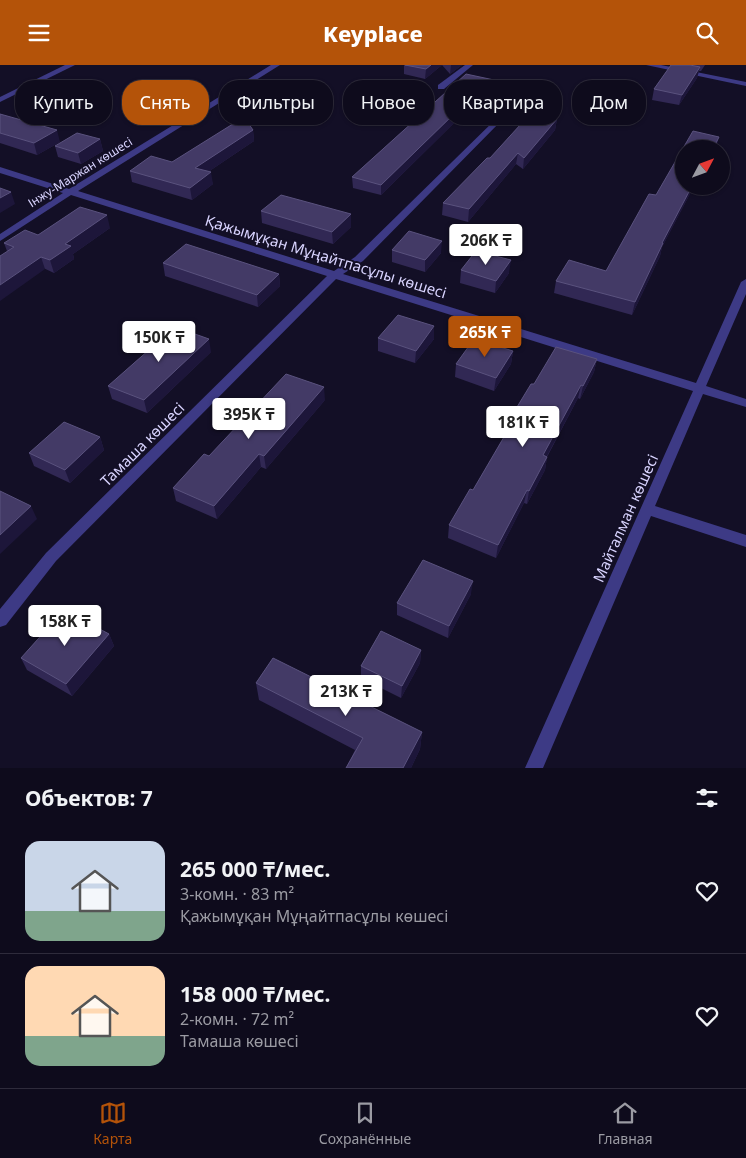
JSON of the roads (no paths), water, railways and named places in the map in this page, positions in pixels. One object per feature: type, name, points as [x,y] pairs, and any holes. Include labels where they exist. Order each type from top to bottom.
[{"type":"street","points":[[0,100],[71,65]]},
{"type":"street","name":"Інжу-Маржан көшесі","points":[[0,237],[276,65]]},
{"type":"street","points":[[441,87],[469,65]]},
{"type":"street","points":[[650,65],[746,84]]},
{"type":"street","name":"Тамаша көшесі","points":[[0,621],[51,557],[334,275],[359,259],[492,125]]},
{"type":"street","name":"Қажымұқан Мұңайтпасұлы көшесі","points":[[0,170],[746,403]]},
{"type":"street","name":"Майталман көшесі","points":[[534,768],[746,282]]},
{"type":"street","points":[[647,509],[746,541]]}]
